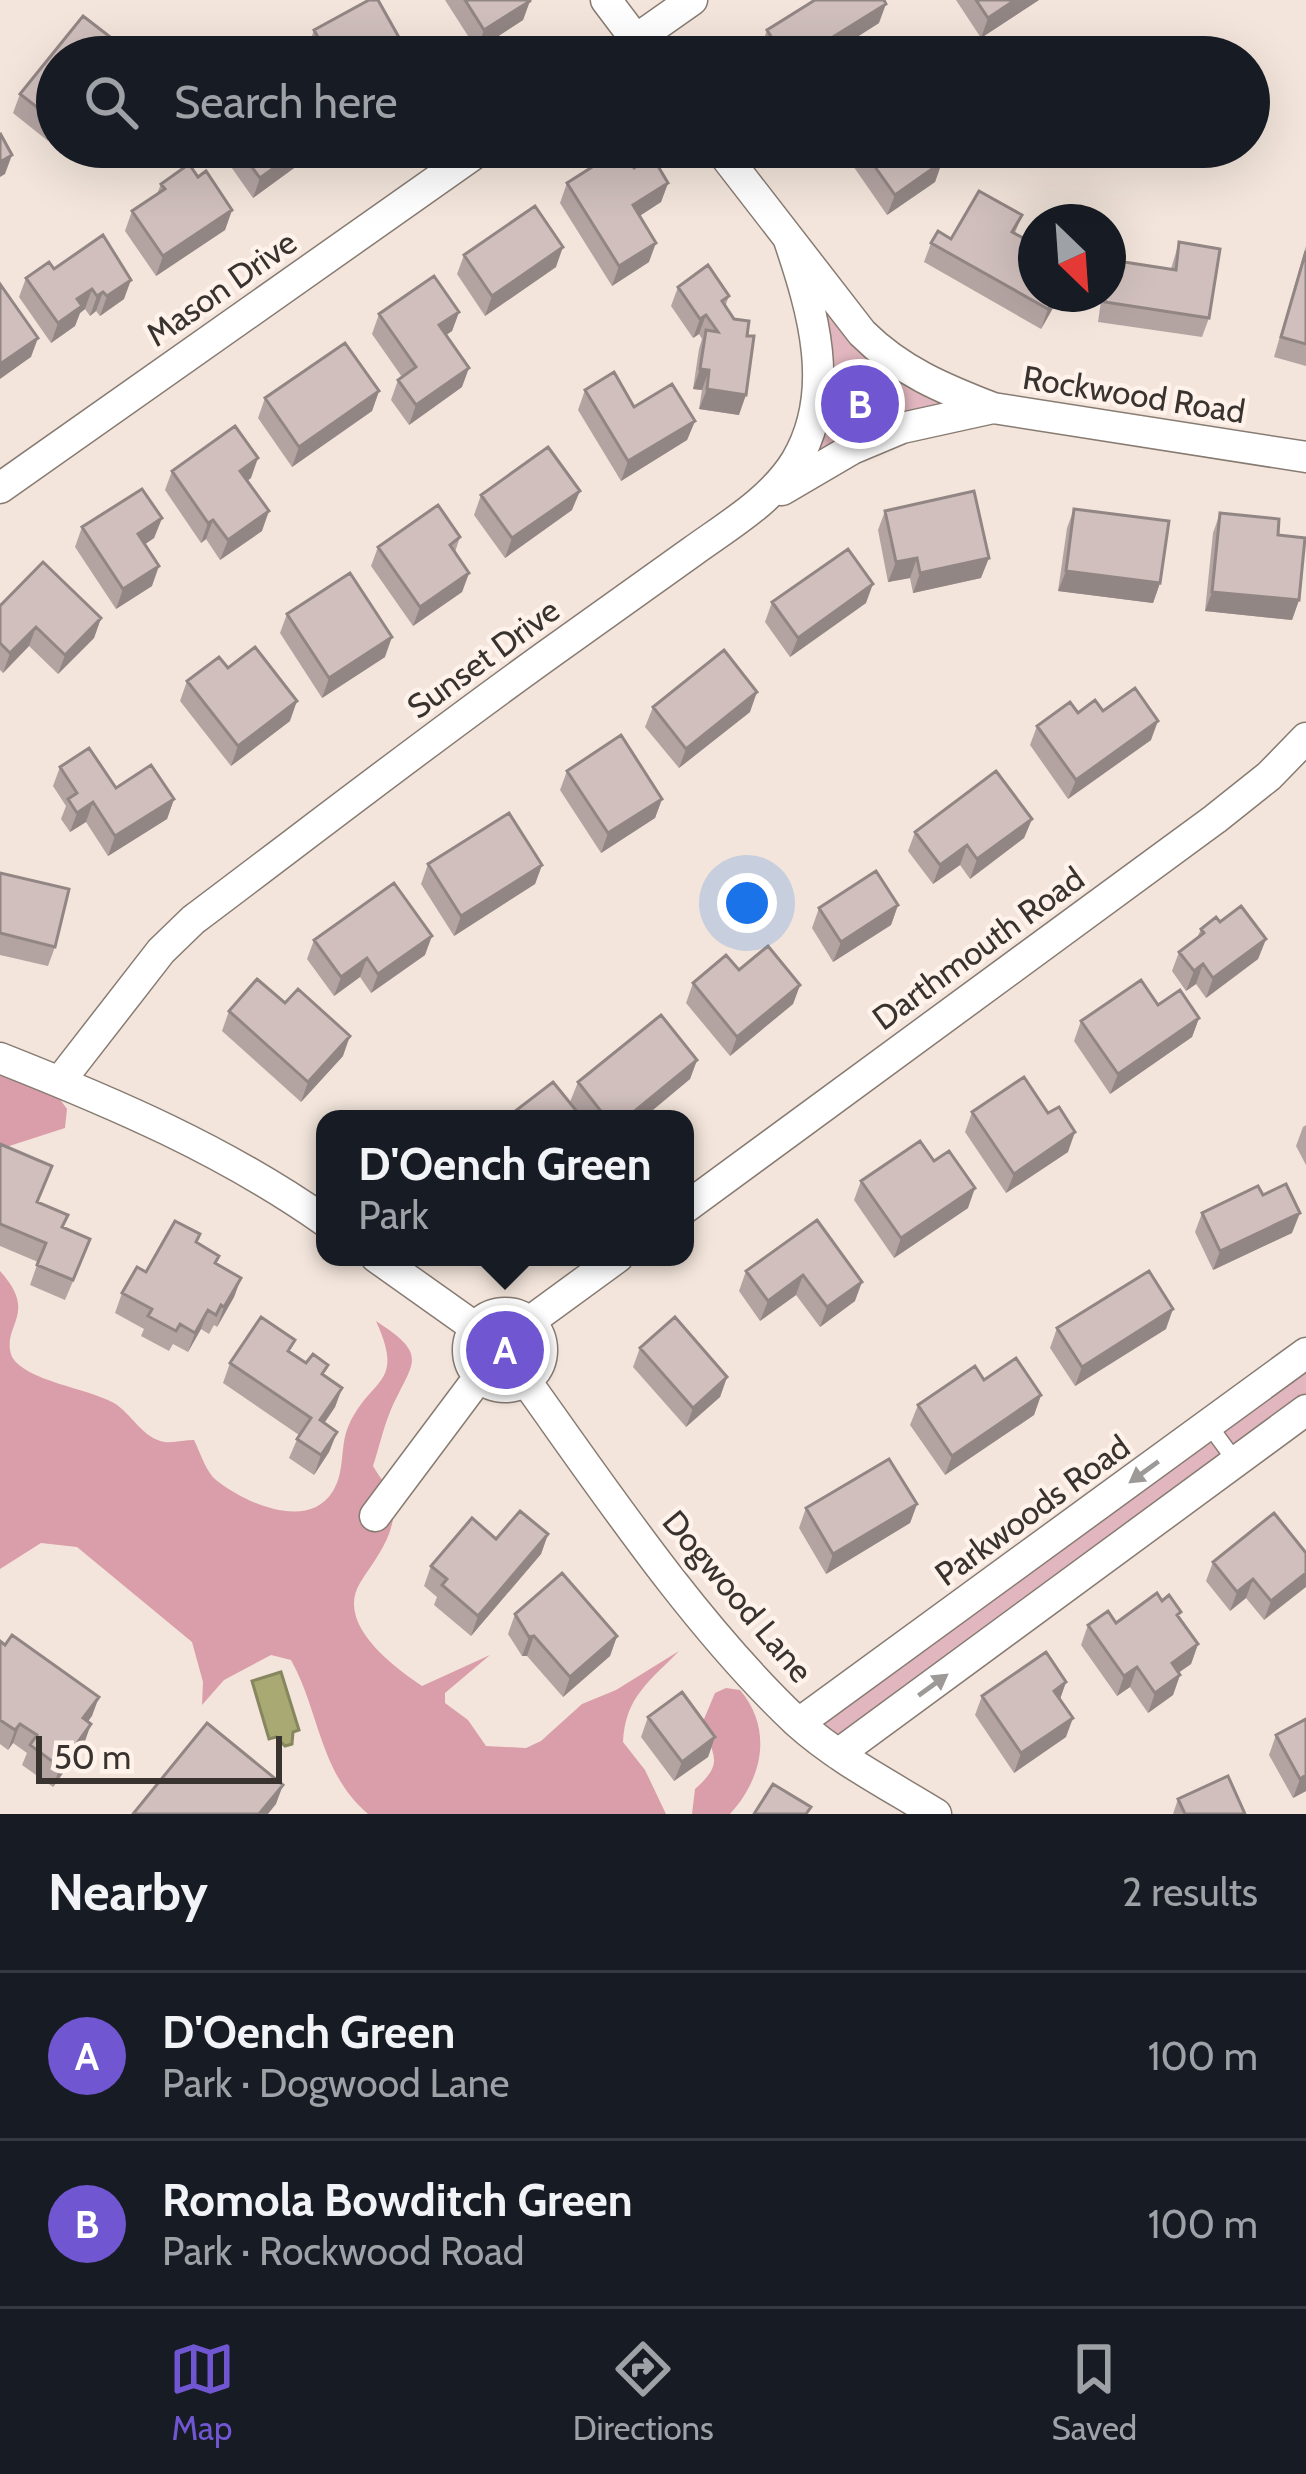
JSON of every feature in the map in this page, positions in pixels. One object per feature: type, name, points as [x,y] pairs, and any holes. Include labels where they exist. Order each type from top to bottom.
[{"type":"street","points":[[606,0],[624,36]]},
{"type":"street","points":[[650,36],[692,0]]},
{"type":"street","name":"Mason Drive","points":[[0,488],[454,168]]},
{"type":"street","points":[[734,168],[862,333],[884,354],[937,386],[993,408]]},
{"type":"street","name":"Sunset Drive","points":[[60,1082],[161,951],[193,920],[532,665],[756,506],[794,464],[817,401],[818,353],[811,307],[789,240]]},
{"type":"street","name":"Rockwood Road","points":[[756,506],[864,444],[902,428],[993,408],[1306,457]]},
{"type":"street","name":"Darthmouth Road","points":[[694,1201],[1216,819],[1306,738]]},
{"type":"street","points":[[0,1058],[182,1135],[261,1176],[316,1215]]},
{"type":"street","points":[[389,1266],[476,1328]]},
{"type":"street","points":[[529,1322],[605,1266]]},
{"type":"street","points":[[495,1315],[519,1316],[529,1322],[537,1330],[542,1352],[535,1373],[526,1381],[497,1387],[479,1377],[468,1348],[476,1328],[495,1315]]},
{"type":"street","name":"Parkwoods Road","points":[[799,1723],[1306,1354]]},
{"type":"street","points":[[375,1516],[479,1377]]},
{"type":"street","name":"Dogwood Lane","points":[[526,1381],[613,1503],[709,1624],[799,1723],[838,1754],[936,1814]]},
{"type":"street","points":[[838,1754],[1306,1410]]},
{"type":"lane","points":[[1209,1425],[1236,1462]]},
{"type":"shaded area","points":[[789,240],[862,333],[993,408],[794,464],[817,401]]},
{"type":"shaded area","points":[[0,1063],[49,1084],[67,1109],[65,1128],[0,1149]]},
{"type":"shaded area","points":[[0,1271],[17,1298],[10,1346],[19,1365],[114,1403],[157,1440],[194,1440],[216,1480],[276,1510],[308,1510],[333,1491],[348,1427],[386,1370],[384,1342],[376,1321],[394,1333],[411,1352],[412,1361],[373,1466],[394,1507],[387,1538],[354,1598],[361,1629],[383,1656],[422,1686],[490,1655],[445,1693],[445,1703],[468,1720],[486,1746],[526,1748],[541,1741],[582,1704],[616,1690],[679,1651],[634,1701],[623,1742],[645,1770],[666,1814],[368,1814],[339,1780],[291,1660],[271,1655],[224,1680],[202,1705],[203,1682],[192,1642],[77,1547],[41,1543],[0,1569]]},
{"type":"shaded area","points":[[505,1313],[531,1324],[542,1350],[531,1376],[505,1387],[479,1376],[468,1350],[479,1324]]},
{"type":"shaded area","points":[[1306,1352],[1306,1410],[838,1754],[799,1723]]},
{"type":"shaded area","points":[[281,1672],[299,1730],[293,1732],[292,1744],[285,1746],[276,1737],[269,1739],[252,1681]]},
{"type":"shaded area","points":[[726,1688],[740,1690],[757,1721],[760,1753],[756,1769],[730,1814],[692,1814],[695,1789],[714,1763],[704,1719],[715,1693]]},
{"type":"building","points":[[369,0],[378,0],[398,36],[317,36],[314,30]]},
{"type":"building","points":[[465,0],[530,0],[530,1],[484,30]]},
{"type":"building","points":[[815,0],[884,0],[886,4],[835,36],[771,36],[767,30]]},
{"type":"building","points":[[976,0],[1015,0],[988,18]]},
{"type":"building","points":[[83,16],[109,36],[67,36]]},
{"type":"building","points":[[36,74],[36,106],[20,94]]},
{"type":"building","points":[[0,133],[12,155],[0,162]]},
{"type":"building","points":[[183,168],[192,168],[198,177],[206,171],[232,210],[163,256],[132,211],[165,189],[161,184]]},
{"type":"building","points":[[253,168],[274,168],[260,178]]},
{"type":"building","points":[[591,168],[659,168],[668,183],[633,205],[656,243],[619,266],[567,183]]},
{"type":"building","points":[[876,168],[933,168],[895,195]]},
{"type":"building","points":[[979,191],[1018,213],[1012,232],[1018,235],[1018,292],[931,243],[938,231],[951,239]]},
{"type":"building","points":[[535,206],[563,247],[492,296],[464,255]]},
{"type":"building","points":[[103,235],[131,280],[107,296],[103,292],[97,296],[92,289],[77,299],[82,306],[58,323],[26,278],[49,262],[54,269]]},
{"type":"building","points":[[1179,242],[1220,249],[1209,318],[1126,305],[1126,262],[1176,270]]},
{"type":"building","points":[[1306,251],[1306,344],[1281,337]]},
{"type":"building","points":[[708,265],[729,296],[722,301],[734,319],[749,321],[747,336],[754,336],[746,395],[707,389],[709,370],[700,369],[706,330],[718,332],[706,315],[700,319],[678,287]]},
{"type":"building","points":[[434,276],[459,312],[439,325],[469,368],[416,405],[398,380],[416,367],[379,314]]},
{"type":"building","points":[[0,284],[38,338],[0,364]]},
{"type":"building","points":[[345,343],[379,391],[299,447],[265,398]]},
{"type":"building","points":[[614,372],[634,407],[672,384],[695,421],[628,461],[585,390]]},
{"type":"building","points":[[235,426],[258,458],[240,471],[269,511],[228,540],[213,520],[208,523],[172,471]]},
{"type":"building","points":[[548,447],[580,491],[512,538],[481,495]]},
{"type":"building","points":[[142,489],[162,518],[138,534],[159,566],[123,589],[82,527]]},
{"type":"building","points":[[974,491],[989,558],[920,573],[917,558],[896,562],[885,511]]},
{"type":"building","points":[[438,505],[460,537],[450,545],[469,573],[420,607],[378,547]]},
{"type":"building","points":[[1074,509],[1169,521],[1160,583],[1066,571]]},
{"type":"building","points":[[1220,513],[1279,519],[1278,535],[1305,538],[1299,600],[1212,592]]},
{"type":"building","points":[[848,549],[873,584],[798,638],[772,602]]},
{"type":"building","points":[[43,562],[101,618],[65,655],[36,627],[10,653],[0,643],[0,606]]},
{"type":"building","points":[[350,573],[392,637],[329,678],[287,614]]},
{"type":"building","points":[[255,647],[297,701],[238,746],[187,681],[219,657],[228,668]]},
{"type":"building","points":[[724,650],[757,692],[686,749],[653,707]]},
{"type":"building","points":[[1135,688],[1158,721],[1076,780],[1037,726],[1070,702],[1078,713],[1095,700],[1103,711]]},
{"type":"building","points":[[621,735],[662,799],[608,833],[567,771]]},
{"type":"building","points":[[89,748],[116,788],[151,765],[174,799],[115,836],[93,802],[77,813],[68,799],[77,793],[60,767]]},
{"type":"building","points":[[996,771],[1032,819],[977,859],[967,845],[940,865],[915,832]]},
{"type":"building","points":[[509,813],[542,865],[461,916],[428,864]]},
{"type":"building","points":[[876,871],[898,905],[841,942],[819,908]]},
{"type":"building","points":[[0,873],[69,889],[55,947],[0,933]]},
{"type":"building","points":[[394,883],[432,936],[378,974],[367,958],[341,977],[314,940]]},
{"type":"building","points":[[1241,906],[1266,939],[1213,978],[1203,964],[1194,971],[1179,952],[1216,917],[1220,922]]},
{"type":"building","points":[[768,946],[800,985],[737,1037],[693,983],[726,955],[739,970]]},
{"type":"building","points":[[257,979],[285,1003],[298,989],[350,1036],[308,1082],[229,1011]]},
{"type":"building","points":[[1141,980],[1158,1005],[1180,990],[1199,1018],[1118,1074],[1081,1021]]},
{"type":"building","points":[[661,1015],[697,1060],[636,1110],[600,1110],[578,1082]]},
{"type":"building","points":[[1024,1077],[1048,1113],[1059,1107],[1075,1132],[1014,1174],[972,1112]]},
{"type":"building","points":[[553,1082],[576,1110],[517,1110]]},
{"type":"building","points":[[920,1141],[934,1161],[949,1151],[975,1188],[901,1238],[861,1181]]},
{"type":"building","points":[[0,1144],[52,1166],[37,1202],[68,1215],[62,1227],[90,1239],[73,1280],[37,1265],[46,1243],[0,1224]]},
{"type":"building","points":[[1286,1184],[1300,1213],[1220,1251],[1202,1213],[1258,1186],[1263,1195]]},
{"type":"building","points":[[817,1220],[862,1282],[827,1307],[803,1275],[768,1301],[746,1271]]},
{"type":"building","points":[[175,1221],[200,1234],[196,1242],[219,1256],[215,1263],[241,1278],[224,1307],[216,1315],[208,1310],[195,1333],[180,1324],[176,1331],[148,1316],[152,1309],[122,1293],[137,1267],[146,1272]]},
{"type":"building","points":[[1149,1271],[1173,1309],[1082,1367],[1057,1328]]},
{"type":"building","points":[[261,1317],[295,1340],[288,1351],[306,1363],[313,1354],[328,1365],[322,1374],[342,1388],[320,1420],[337,1432],[321,1455],[297,1439],[311,1418],[230,1363]]},
{"type":"building","points":[[675,1317],[727,1377],[693,1408],[640,1348]]},
{"type":"building","points":[[1016,1358],[1041,1395],[952,1456],[918,1405],[975,1366],[984,1380]]},
{"type":"building","points":[[889,1459],[917,1504],[833,1554],[806,1508]]},
{"type":"building","points":[[520,1511],[548,1534],[478,1616],[442,1585],[447,1579],[431,1566],[472,1518],[496,1539]]},
{"type":"building","points":[[1274,1513],[1306,1553],[1306,1573],[1271,1601],[1253,1579],[1237,1592],[1213,1562]]},
{"type":"building","points":[[562,1573],[617,1636],[570,1677],[534,1636],[529,1637],[515,1614]]},
{"type":"building","points":[[1157,1593],[1162,1601],[1169,1595],[1198,1644],[1172,1663],[1180,1675],[1155,1693],[1137,1667],[1124,1676],[1088,1625],[1108,1611],[1116,1623]]},
{"type":"building","points":[[12,1635],[99,1697],[83,1718],[91,1724],[60,1767],[30,1745],[37,1735],[20,1724],[15,1730],[0,1720],[0,1641],[5,1645]]},
{"type":"building","points":[[1046,1652],[1066,1682],[1054,1691],[1073,1718],[1021,1753],[982,1696]]},
{"type":"building","points":[[682,1692],[715,1737],[682,1762],[648,1717]]},
{"type":"building","points":[[1306,1719],[1306,1775],[1300,1779],[1276,1735]]},
{"type":"building","points":[[207,1723],[283,1785],[259,1814],[133,1814]]},
{"type":"building","points":[[1228,1776],[1245,1814],[1185,1814],[1178,1799]]},
{"type":"building","points":[[773,1784],[811,1807],[806,1814],[754,1814]]},
{"type":"place","name":"Romola Bowditch Green","points":[[860,404]]},
{"type":"place","name":"D'Oench Green","points":[[505,1350]]}]
